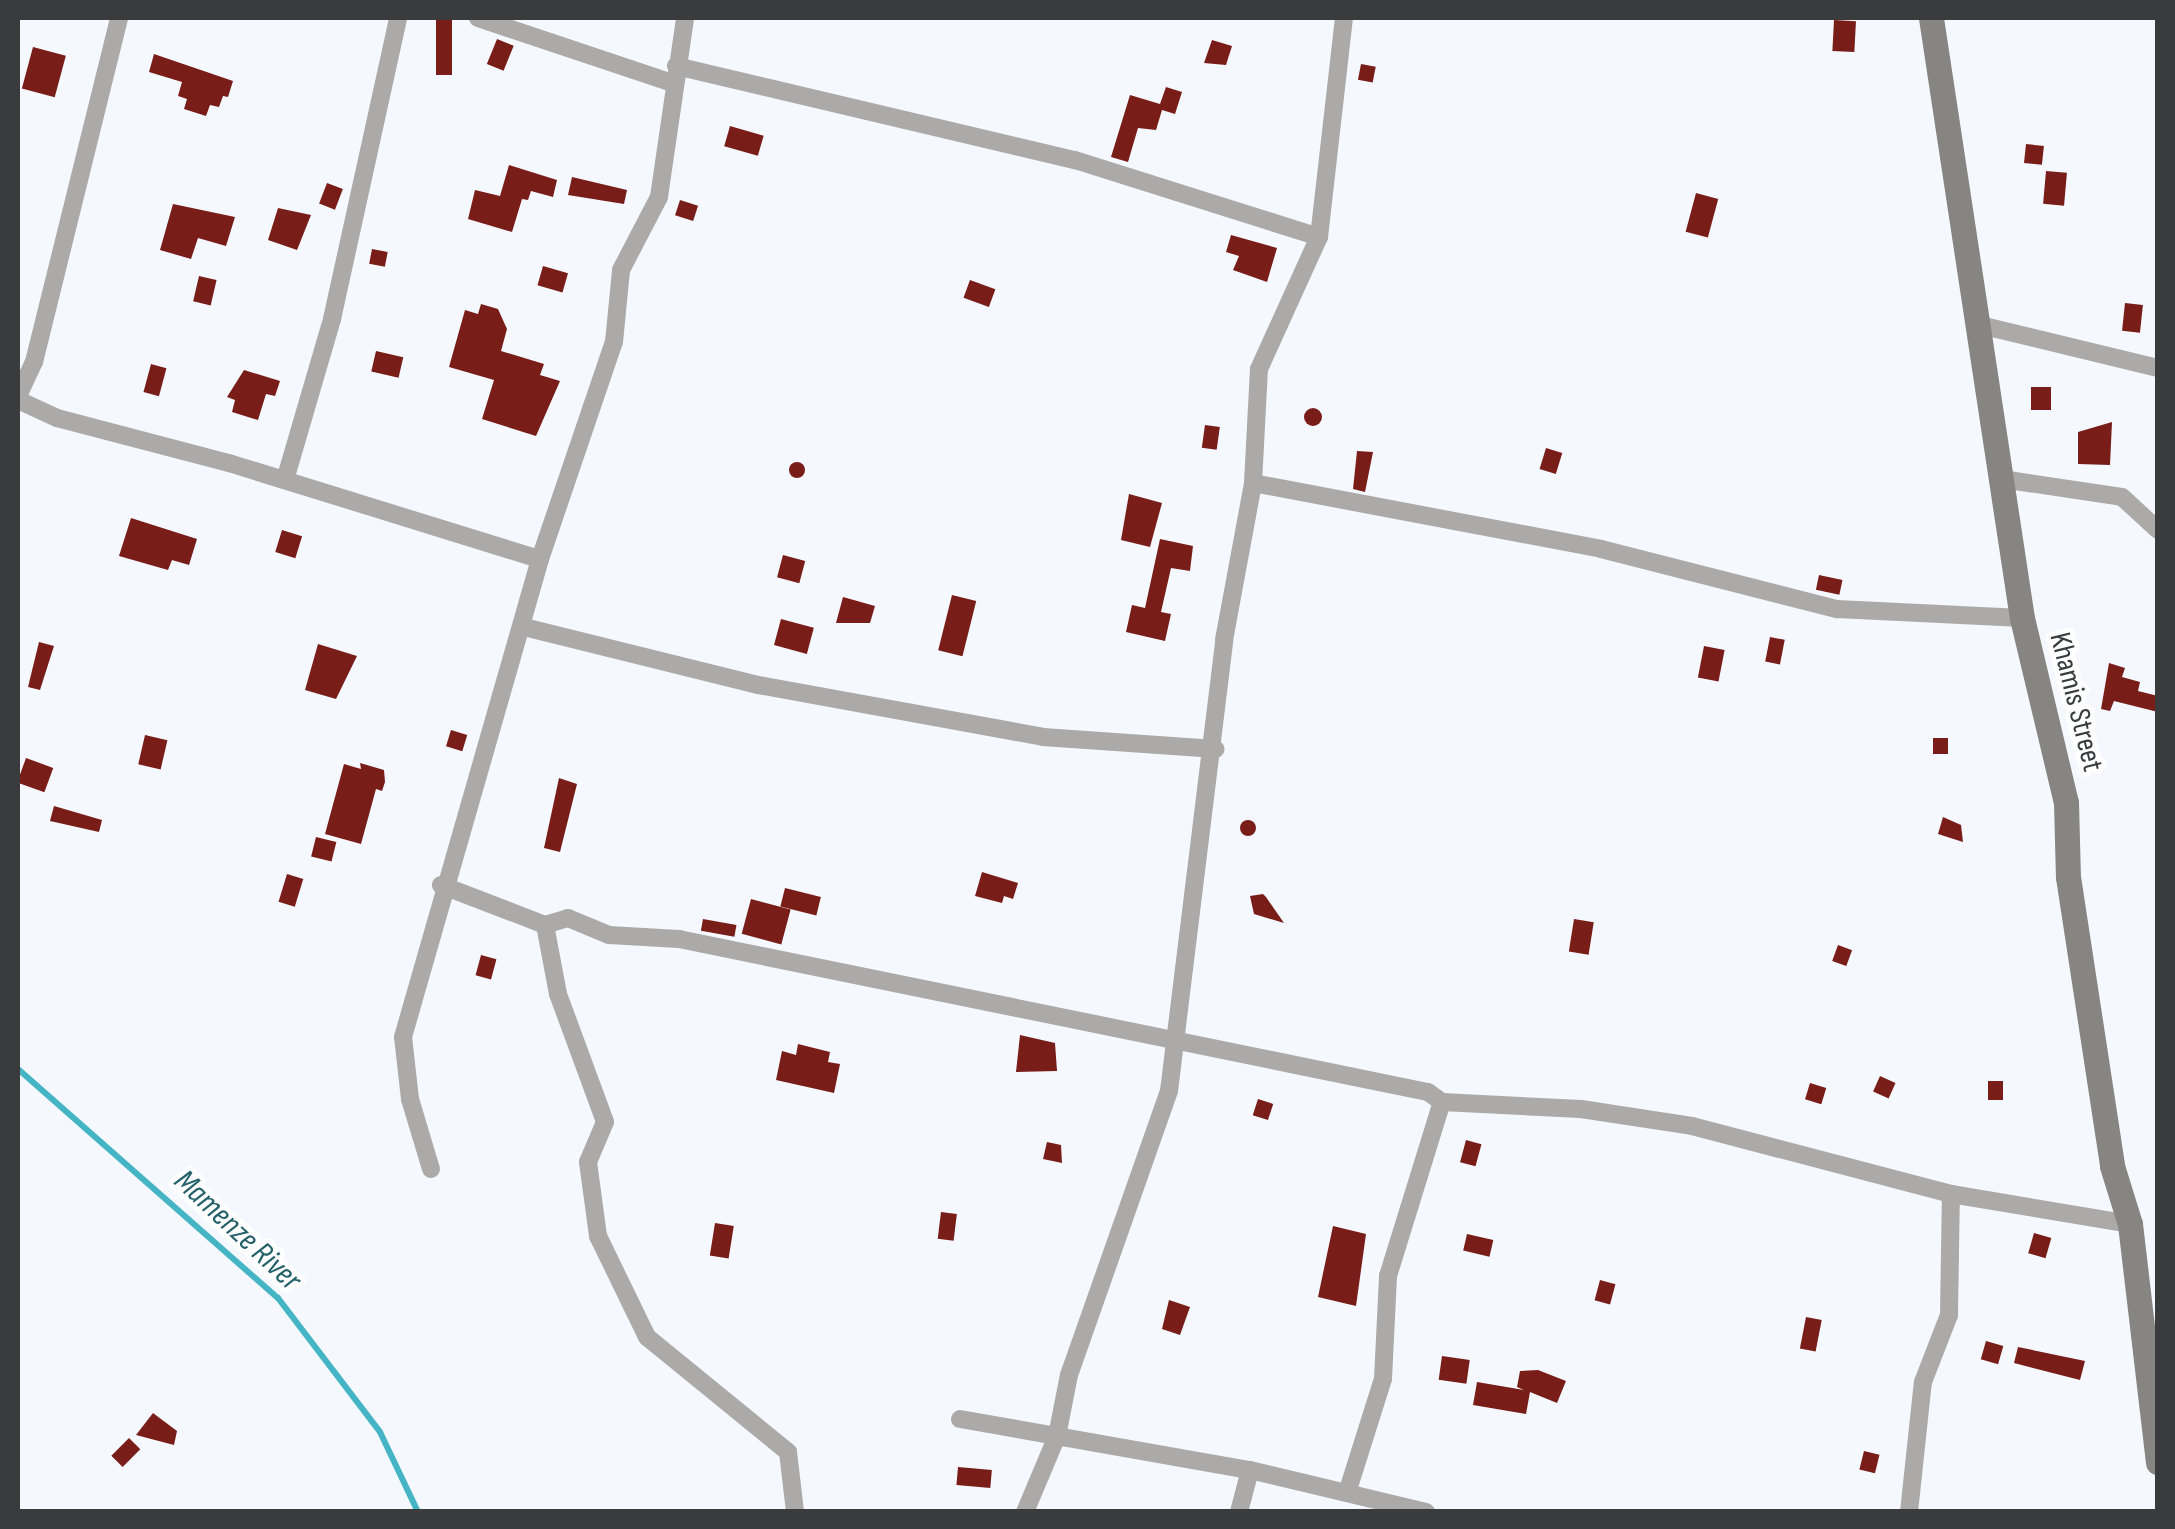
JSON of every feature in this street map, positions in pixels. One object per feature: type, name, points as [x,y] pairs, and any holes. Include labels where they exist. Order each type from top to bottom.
[{"type":"street","points":[[119,18],[34,362],[18,398],[57,418],[285,480],[540,559]]},
{"type":"street","points":[[285,480],[332,318],[398,18]]},
{"type":"street","points":[[478,18],[674,74],[1076,160],[1319,237]]},
{"type":"street","points":[[431,1169],[410,1098],[403,1037],[442,886],[524,627],[540,559],[614,342],[621,270],[659,197],[674,74],[686,18]]},
{"type":"street","points":[[1025,1512],[1057,1436],[1069,1374],[1169,1091],[1216,749],[1224,640],[1254,483],[1259,369],[1319,237],[1344,18]]},
{"type":"street","name":"Khamis Street","points":[[1931,18],[2022,618],[2054,733],[2093,1053],[2112,1166],[2130,1224],[2158,1462]]},
{"type":"street","points":[[1980,325],[2158,368]]},
{"type":"street","points":[[2002,479],[2122,496],[2158,530]]},
{"type":"street","points":[[1254,483],[1600,549],[1837,609],[2022,618]]},
{"type":"street","points":[[524,627],[758,685],[1043,737],[1216,749]]},
{"type":"street","points":[[442,886],[545,925],[568,918],[608,935],[678,940],[1428,1092],[1442,1102],[1581,1108],[1692,1126],[1951,1194],[2130,1224]]},
{"type":"street","points":[[545,925],[558,994],[605,1122],[588,1162],[598,1236],[647,1337],[788,1452],[795,1512]]},
{"type":"street","points":[[1347,1493],[1382,1379],[1388,1276],[1442,1102]]},
{"type":"street","points":[[1909,1512],[1923,1382],[1948,1315],[1951,1194]]},
{"type":"street","points":[[960,1420],[1250,1470],[1426,1512]]},
{"type":"street","points":[[1240,1512],[1250,1470]]},
{"type":"building","points":[[436,18],[452,18],[452,75],[436,75]]},
{"type":"building","points":[[1834,20],[1856,21],[1854,52],[1832,51]]},
{"type":"building","points":[[497,39],[514,46],[504,71],[487,64]]},
{"type":"building","points":[[1212,40],[1232,46],[1226,65],[1204,63]]},
{"type":"building","points":[[33,47],[66,56],[55,97],[22,89]]},
{"type":"building","points":[[154,54],[233,81],[228,97],[223,96],[219,107],[210,105],[206,116],[184,109],[187,99],[178,96],[182,82],[149,72]]},
{"type":"building","points":[[1361,64],[1376,67],[1373,83],[1358,80]]},
{"type":"building","points":[[1166,87],[1182,92],[1175,114],[1162,110],[1156,130],[1138,128],[1128,162],[1111,157],[1130,95],[1160,104]]},
{"type":"building","points":[[730,126],[764,136],[758,156],[724,146]]},
{"type":"building","points":[[2026,144],[2044,146],[2042,165],[2024,163]]},
{"type":"building","points":[[509,165],[557,180],[553,197],[531,191],[528,200],[522,199],[512,232],[468,219],[475,190],[500,196]]},
{"type":"building","points":[[2046,171],[2067,173],[2064,206],[2043,204]]},
{"type":"building","points":[[572,177],[627,190],[624,204],[568,195]]},
{"type":"building","points":[[327,183],[343,189],[335,210],[319,204]]},
{"type":"building","points":[[1696,193],[1718,199],[1708,238],[1686,232]]},
{"type":"building","points":[[680,200],[698,206],[693,221],[675,215]]},
{"type":"building","points":[[173,204],[235,217],[226,246],[198,238],[191,259],[160,250]]},
{"type":"building","points":[[278,208],[311,215],[297,250],[268,240]]},
{"type":"building","points":[[1231,235],[1277,248],[1267,282],[1233,270],[1239,256],[1226,252]]},
{"type":"building","points":[[372,249],[388,252],[385,267],[369,264]]},
{"type":"building","points":[[543,266],[568,273],[562,292],[537,285]]},
{"type":"building","points":[[199,276],[217,280],[211,305],[193,301]]},
{"type":"building","points":[[970,280],[995,289],[989,307],[964,298]]},
{"type":"building","points":[[2125,303],[2143,305],[2140,333],[2122,331]]},
{"type":"building","points":[[481,304],[498,309],[507,329],[501,351],[544,364],[540,375],[560,381],[536,436],[482,419],[494,380],[449,367],[465,310],[478,314]]},
{"type":"building","points":[[376,351],[403,357],[399,378],[371,371]]},
{"type":"building","points":[[151,364],[166,368],[159,396],[143,392]]},
{"type":"building","points":[[244,370],[280,381],[275,396],[266,394],[258,420],[232,412],[235,400],[227,397]]},
{"type":"building","points":[[2031,387],[2051,387],[2051,410],[2031,410]]},
{"type":"building","points":[[1313,408],[1322,417],[1313,426],[1304,417]]},
{"type":"building","points":[[2112,422],[2110,465],[2078,464],[2078,432]]},
{"type":"building","points":[[1205,425],[1220,427],[1217,450],[1202,448]]},
{"type":"building","points":[[1546,448],[1562,453],[1556,474],[1540,469]]},
{"type":"building","points":[[1357,451],[1373,452],[1365,492],[1353,489]]},
{"type":"building","points":[[797,462],[805,470],[797,478],[789,470]]},
{"type":"building","points":[[1129,494],[1162,503],[1150,547],[1121,540]]},
{"type":"building","points":[[131,518],[197,539],[189,565],[172,560],[168,570],[119,556]]},
{"type":"building","points":[[282,530],[302,536],[295,558],[275,552]]},
{"type":"building","points":[[1160,539],[1193,546],[1190,571],[1171,568],[1161,612],[1171,614],[1165,641],[1126,632],[1132,605],[1145,608]]},
{"type":"building","points":[[783,555],[805,561],[799,583],[777,577]]},
{"type":"building","points":[[1819,575],[1842,580],[1839,595],[1816,590]]},
{"type":"building","points":[[952,595],[976,601],[962,656],[938,650]]},
{"type":"building","points":[[843,597],[875,606],[870,623],[836,623]]},
{"type":"building","points":[[781,619],[814,628],[807,654],[774,645]]},
{"type":"building","points":[[1770,637],[1785,640],[1780,664],[1765,662]]},
{"type":"building","points":[[39,642],[54,646],[40,690],[28,687]]},
{"type":"building","points":[[318,644],[357,656],[336,699],[305,690]]},
{"type":"building","points":[[1704,646],[1725,650],[1719,681],[1698,677]]},
{"type":"building","points":[[2109,663],[2125,668],[2122,677],[2140,682],[2138,691],[2158,696],[2158,712],[2114,701],[2110,711],[2101,709]]},
{"type":"building","points":[[451,730],[467,735],[462,751],[446,746]]},
{"type":"building","points":[[145,735],[167,740],[161,769],[138,764]]},
{"type":"building","points":[[1933,738],[1948,738],[1948,754],[1933,754]]},
{"type":"building","points":[[26,758],[53,768],[44,792],[18,783]]},
{"type":"building","points":[[360,763],[384,770],[385,782],[382,791],[376,789],[361,844],[325,834],[344,764],[361,769]]},
{"type":"building","points":[[559,778],[577,784],[560,852],[544,848]]},
{"type":"building","points":[[54,806],[102,820],[99,832],[50,821]]},
{"type":"building","points":[[1943,817],[1961,825],[1963,842],[1938,834]]},
{"type":"building","points":[[1248,820],[1256,828],[1248,836],[1240,828]]},
{"type":"building","points":[[316,837],[336,842],[332,861],[311,856]]},
{"type":"building","points":[[982,872],[1018,883],[1013,899],[1004,896],[1002,903],[975,896]]},
{"type":"building","points":[[287,874],[303,879],[295,907],[279,902]]},
{"type":"building","points":[[785,888],[821,897],[816,915],[780,906]]},
{"type":"building","points":[[1263,894],[1284,923],[1254,914],[1250,896]]},
{"type":"building","points":[[751,899],[791,910],[781,944],[742,934]]},
{"type":"building","points":[[703,919],[736,925],[734,937],[701,931]]},
{"type":"building","points":[[1574,919],[1594,922],[1589,955],[1569,952]]},
{"type":"building","points":[[1838,945],[1852,950],[1846,966],[1832,961]]},
{"type":"building","points":[[481,955],[496,959],[491,979],[476,975]]},
{"type":"building","points":[[1020,1035],[1055,1043],[1057,1071],[1016,1072]]},
{"type":"building","points":[[798,1044],[830,1052],[828,1062],[840,1064],[834,1093],[776,1080],[782,1051],[796,1055]]},
{"type":"building","points":[[1880,1076],[1896,1083],[1889,1098],[1873,1092]]},
{"type":"building","points":[[1988,1081],[2003,1081],[2003,1100],[1988,1100]]},
{"type":"building","points":[[1810,1083],[1826,1088],[1821,1104],[1805,1099]]},
{"type":"building","points":[[1258,1099],[1273,1104],[1268,1120],[1253,1115]]},
{"type":"building","points":[[1466,1140],[1481,1144],[1476,1166],[1460,1162]]},
{"type":"building","points":[[1047,1142],[1061,1145],[1062,1163],[1043,1159]]},
{"type":"building","points":[[941,1212],[957,1214],[954,1241],[938,1239]]},
{"type":"building","points":[[715,1223],[734,1226],[729,1259],[710,1256]]},
{"type":"building","points":[[1333,1226],[1366,1234],[1356,1306],[1318,1297]]},
{"type":"building","points":[[2034,1233],[2051,1238],[2046,1258],[2028,1253]]},
{"type":"building","points":[[1467,1234],[1493,1240],[1489,1257],[1463,1251]]},
{"type":"building","points":[[1600,1280],[1615,1284],[1610,1304],[1595,1300]]},
{"type":"building","points":[[1169,1300],[1190,1307],[1180,1335],[1162,1329]]},
{"type":"building","points":[[1806,1317],[1822,1320],[1816,1351],[1800,1348]]},
{"type":"building","points":[[1986,1341],[2003,1346],[1998,1364],[1981,1359]]},
{"type":"building","points":[[2018,1347],[2085,1361],[2080,1380],[2014,1363]]},
{"type":"building","points":[[1442,1356],[1470,1360],[1466,1384],[1439,1380]]},
{"type":"building","points":[[1538,1370],[1566,1381],[1557,1403],[1530,1392],[1526,1414],[1473,1405],[1477,1382],[1524,1390],[1517,1387],[1520,1371]]},
{"type":"building","points":[[153,1413],[177,1431],[174,1445],[136,1435]]},
{"type":"building","points":[[129,1438],[140,1449],[123,1467],[111,1456]]},
{"type":"building","points":[[1864,1451],[1880,1455],[1875,1473],[1859,1469]]},
{"type":"building","points":[[958,1467],[992,1470],[990,1488],[956,1485]]},
{"type":"waterway","name":"Mamenze River","points":[[18,1069],[278,1298],[380,1432],[418,1512]]}]
